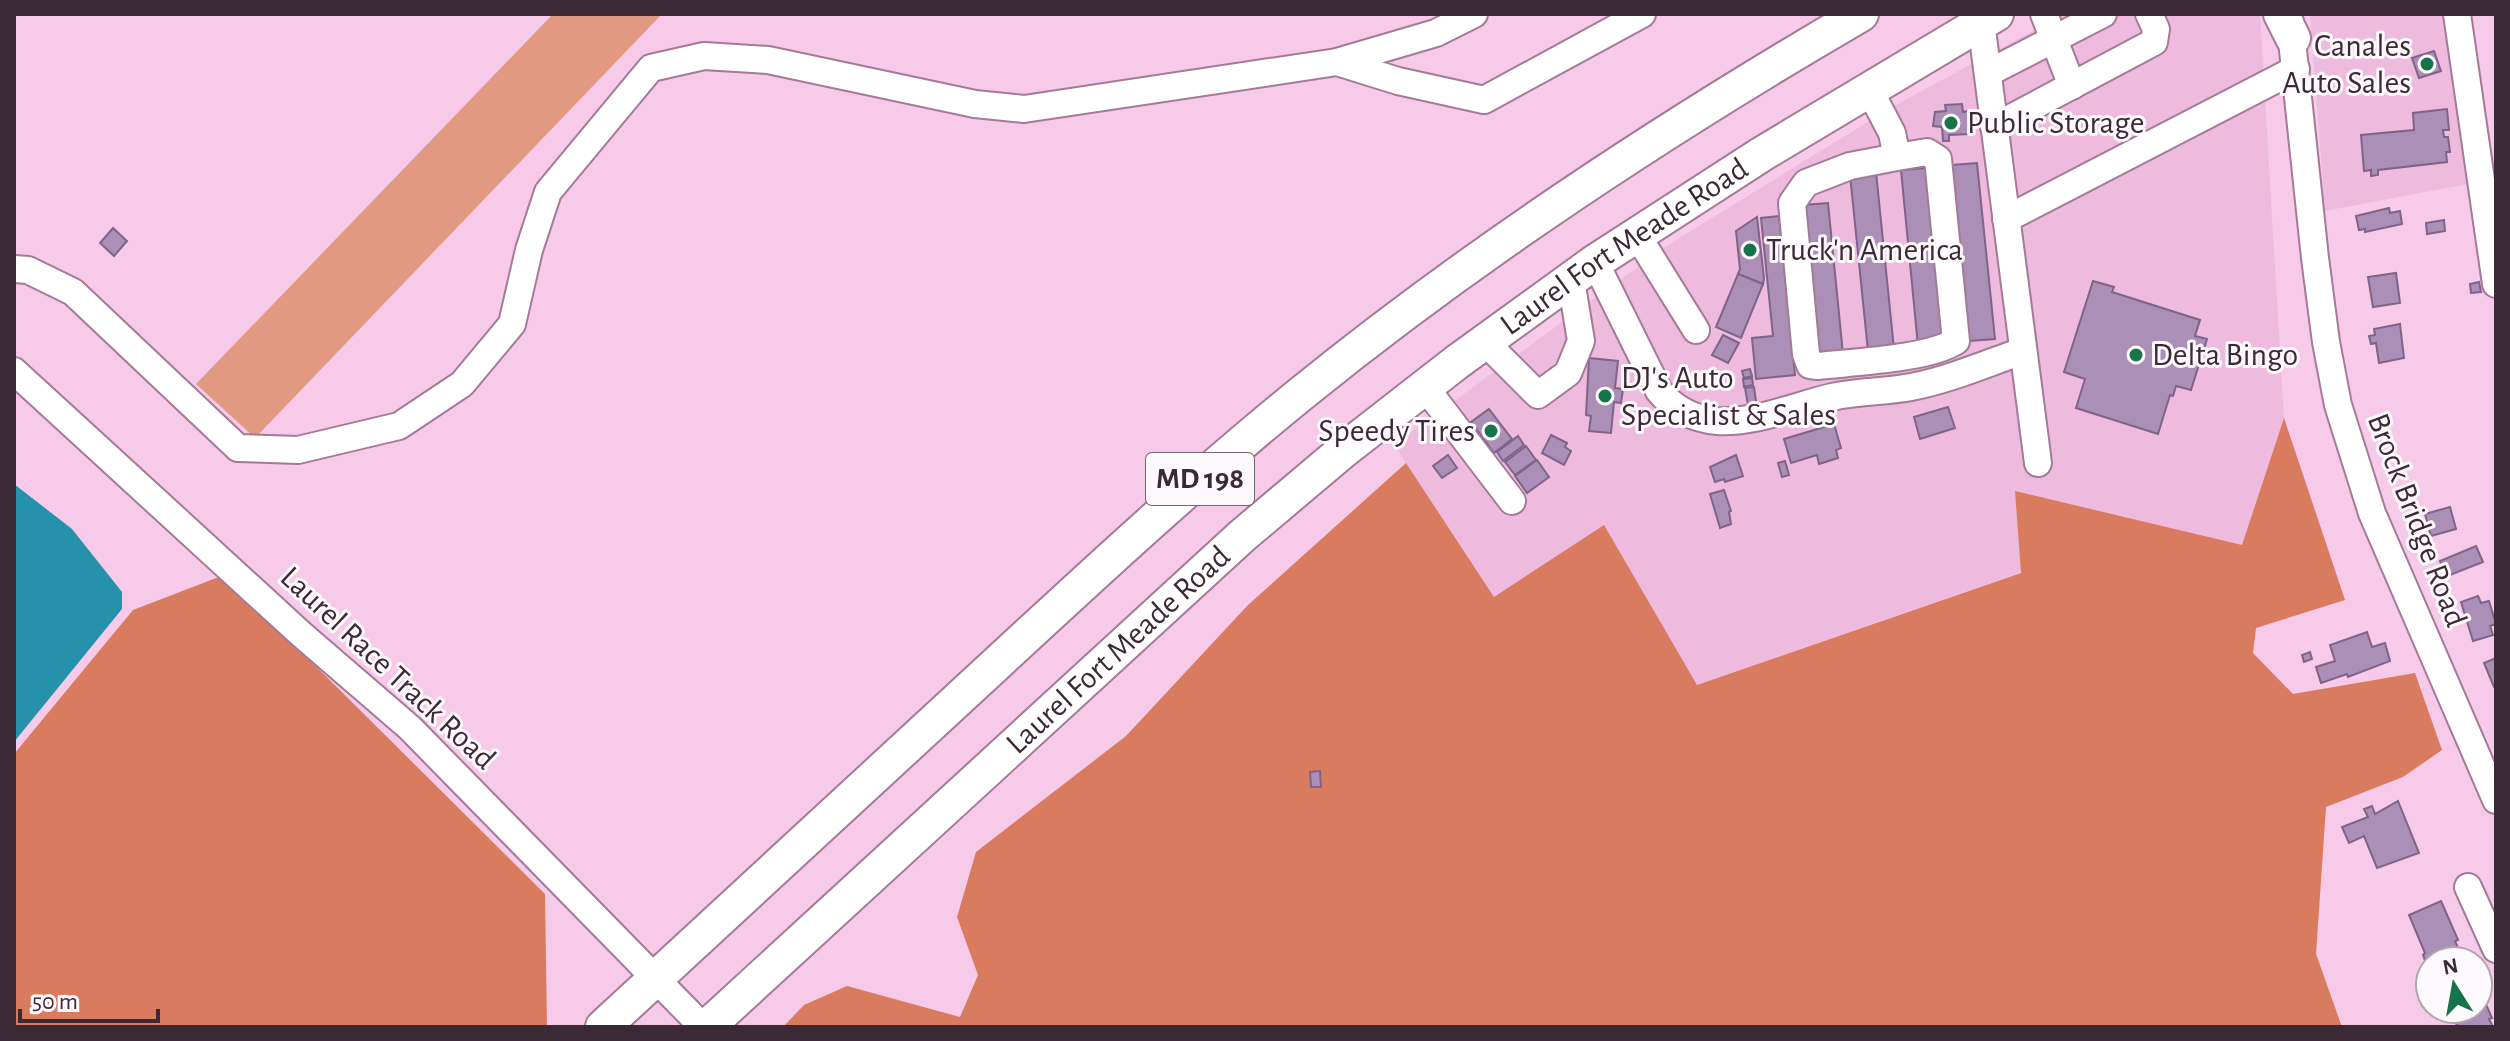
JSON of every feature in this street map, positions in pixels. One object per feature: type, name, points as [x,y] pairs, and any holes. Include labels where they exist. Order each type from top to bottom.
[{"type":"main road","name":"MD 198","points":[[603,1027],[1054,611],[1200,479],[1304,391],[1422,301],[1562,201],[1729,91],[1861,14]]},
{"type":"main road","name":"Laurel Fort Meade Road","points":[[705,1027],[1242,536],[1425,387],[1637,235],[1762,154],[1989,18]]},
{"type":"street","points":[[14,269],[28,270],[73,292],[238,448],[298,450],[399,426],[462,384],[512,324],[529,250],[548,192],[651,68],[704,56],[768,60],[975,104],[1024,109],[1337,62],[1436,33],[1474,14]]},
{"type":"street","points":[[1337,62],[1398,81],[1484,100],[1642,14]]},
{"type":"street","points":[[2044,14],[2072,86]]},
{"type":"street","points":[[1988,73],[2103,14]]},
{"type":"street","points":[[1994,127],[2154,42],[2156,29],[2149,14]]},
{"type":"street","points":[[2457,14],[2496,284]]},
{"type":"street","points":[[1989,18],[1988,73],[2038,463]]},
{"type":"street","points":[[2006,219],[2290,34]]},
{"type":"street","name":"Brock Bridge Road","points":[[2290,34],[2315,258],[2338,405],[2372,513],[2496,800]]},
{"type":"street","points":[[1870,91],[1892,133],[1897,157]]},
{"type":"street","points":[[1927,152],[1938,159],[1956,341],[1945,348],[1885,358],[1810,365],[1806,354],[1792,203],[1806,183],[1850,166],[1897,157],[1927,152]]},
{"type":"street","points":[[1637,235],[1696,330]]},
{"type":"street","points":[[1583,271],[1671,406],[1687,414],[1717,421],[1787,411],[1856,392],[1914,387],[2023,351]]},
{"type":"street","points":[[1485,342],[1538,395],[1568,373],[1581,341],[1583,271]]},
{"type":"street","name":"Laurel Race Track Road","points":[[14,371],[301,634],[410,728],[705,1027]]},
{"type":"street","points":[[1425,387],[1512,501]]},
{"type":"street","points":[[2468,887],[2496,949]]},
{"type":"shaded area","points":[[553,14],[662,14],[255,438],[196,384]]},
{"type":"shaded area","points":[[2064,14],[2260,14],[2284,418],[2242,546],[2015,492],[2022,572],[1696,685],[1604,526],[1494,597],[1394,445],[1665,247],[1892,107]]},
{"type":"shaded area","points":[[2310,14],[2451,14],[2473,183],[2325,211]]},
{"type":"shaded area","points":[[2284,418],[2345,600],[2256,628],[2253,653],[2293,694],[2415,673],[2442,750],[2403,777],[2326,807],[2316,954],[2342,1027],[783,1027],[804,1005],[847,986],[960,1017],[978,975],[957,917],[976,852],[1126,736],[1248,605],[1406,463],[1494,597],[1604,525],[1697,685],[2021,573],[2015,491],[2242,545]]},
{"type":"shaded area","points":[[224,575],[545,894],[547,1027],[14,1027],[14,754],[133,610]]},
{"type":"water","points":[[14,484],[72,529],[122,592],[122,609],[14,742]]},
{"type":"building","name":"Canales Auto Sales","points":[[2434,51],[2441,71],[2419,78],[2412,58]]},
{"type":"building","name":"Public Storage","points":[[1962,104],[1963,112],[1968,111],[1969,134],[1949,135],[1949,141],[1943,141],[1942,127],[1933,126],[1935,112],[1946,111],[1945,105]]},
{"type":"building","points":[[2447,109],[2449,130],[2443,130],[2444,137],[2448,137],[2450,152],[2446,152],[2447,162],[2378,170],[2378,175],[2371,176],[2371,170],[2364,171],[2361,135],[2414,130],[2413,113]]},
{"type":"building","points":[[1977,163],[1995,339],[1969,341],[1952,165]]},
{"type":"building","points":[[1927,168],[1944,344],[1918,346],[1901,170]]},
{"type":"building","points":[[1876,172],[1894,349],[1868,351],[1850,175]]},
{"type":"building","points":[[1828,203],[1843,354],[1817,357],[1803,205]]},
{"type":"building","points":[[2389,208],[2390,213],[2400,211],[2402,224],[2365,232],[2365,229],[2359,230],[2356,216]]},
{"type":"building","points":[[1779,216],[1795,375],[1756,379],[1752,338],[1773,336],[1761,218]]},
{"type":"building","name":"Truck'n America","points":[[1757,217],[1763,284],[1738,274],[1736,231]]},
{"type":"building","points":[[2444,220],[2445,231],[2427,234],[2426,223]]},
{"type":"building","points":[[113,228],[127,241],[114,256],[100,243]]},
{"type":"building","points":[[2396,273],[2400,303],[2373,307],[2368,277]]},
{"type":"building","points":[[1738,274],[1763,284],[1741,338],[1716,327]]},
{"type":"building","name":"Delta Bingo","points":[[2093,281],[2114,287],[2112,292],[2200,320],[2195,336],[2207,339],[2191,390],[2176,386],[2173,396],[2170,395],[2158,434],[2076,408],[2085,379],[2064,372]]},
{"type":"building","points":[[2479,282],[2481,292],[2471,293],[2470,284]]},
{"type":"building","points":[[2400,324],[2404,358],[2379,363],[2376,343],[2371,344],[2369,336],[2375,335],[2374,329]]},
{"type":"building","points":[[1723,335],[1739,343],[1728,363],[1712,355]]},
{"type":"building","name":"DJ's Auto Specialist & Sales","points":[[1589,358],[1618,361],[1615,388],[1623,389],[1621,403],[1614,402],[1611,433],[1589,431],[1591,416],[1586,415]]},
{"type":"building","points":[[1750,369],[1752,376],[1744,378],[1742,371]]},
{"type":"building","points":[[1752,378],[1753,385],[1744,387],[1743,379]]},
{"type":"building","points":[[1754,387],[1757,409],[1749,411],[1745,388]]},
{"type":"building","points":[[1948,407],[1955,428],[1920,439],[1914,417]]},
{"type":"building","name":"Speedy Tires","points":[[1489,409],[1512,439],[1494,453],[1471,422]]},
{"type":"building","points":[[1834,424],[1841,448],[1836,450],[1838,458],[1819,464],[1817,455],[1791,463],[1784,439]]},
{"type":"building","points":[[1551,435],[1567,443],[1565,447],[1571,451],[1564,465],[1542,453]]},
{"type":"building","points":[[1518,436],[1524,445],[1503,461],[1497,452]]},
{"type":"building","points":[[1526,446],[1536,460],[1515,475],[1505,462]]},
{"type":"building","points":[[1448,455],[1457,468],[1442,478],[1433,466]]},
{"type":"building","points":[[1736,455],[1743,476],[1715,482],[1710,467]]},
{"type":"building","points":[[1537,460],[1549,477],[1527,493],[1515,476]]},
{"type":"building","points":[[1785,461],[1789,475],[1782,477],[1778,463]]},
{"type":"building","points":[[1724,490],[1731,511],[1731,524],[1720,528],[1710,494]]},
{"type":"building","points":[[2450,507],[2456,529],[2431,536],[2425,514]]},
{"type":"building","points":[[2476,546],[2483,562],[2450,575],[2446,565],[2442,567],[2440,561]]},
{"type":"building","points":[[2478,596],[2481,603],[2489,601],[2496,624],[2490,626],[2493,635],[2473,641],[2461,602]]},
{"type":"building","points":[[2367,632],[2372,647],[2385,643],[2390,661],[2348,677],[2347,674],[2321,683],[2316,667],[2335,661],[2330,645]]},
{"type":"building","points":[[2310,652],[2312,659],[2304,662],[2302,655]]},
{"type":"building","points":[[2496,658],[2496,687],[2494,687],[2484,663]]},
{"type":"building","points":[[1320,771],[1321,787],[1311,787],[1310,772]]},
{"type":"building","points":[[2398,801],[2419,853],[2377,868],[2364,836],[2349,843],[2342,827],[2368,817],[2364,809],[2372,806],[2375,814]]},
{"type":"building","points":[[2441,901],[2458,940],[2455,941],[2457,945],[2422,945],[2409,915]]},
{"type":"building","points":[[2457,1025],[2493,1027],[2458,1027]]},
{"type":"place","name":"Canales Auto Sales","points":[[2427,64]]},
{"type":"place","name":"Public Storage","points":[[1951,123]]},
{"type":"place","name":"Truck'n America","points":[[1750,250]]},
{"type":"place","name":"Delta Bingo","points":[[2136,355]]},
{"type":"place","name":"DJ's Auto Specialist & Sales","points":[[1605,396]]},
{"type":"place","name":"Speedy Tires","points":[[1491,431]]}]
